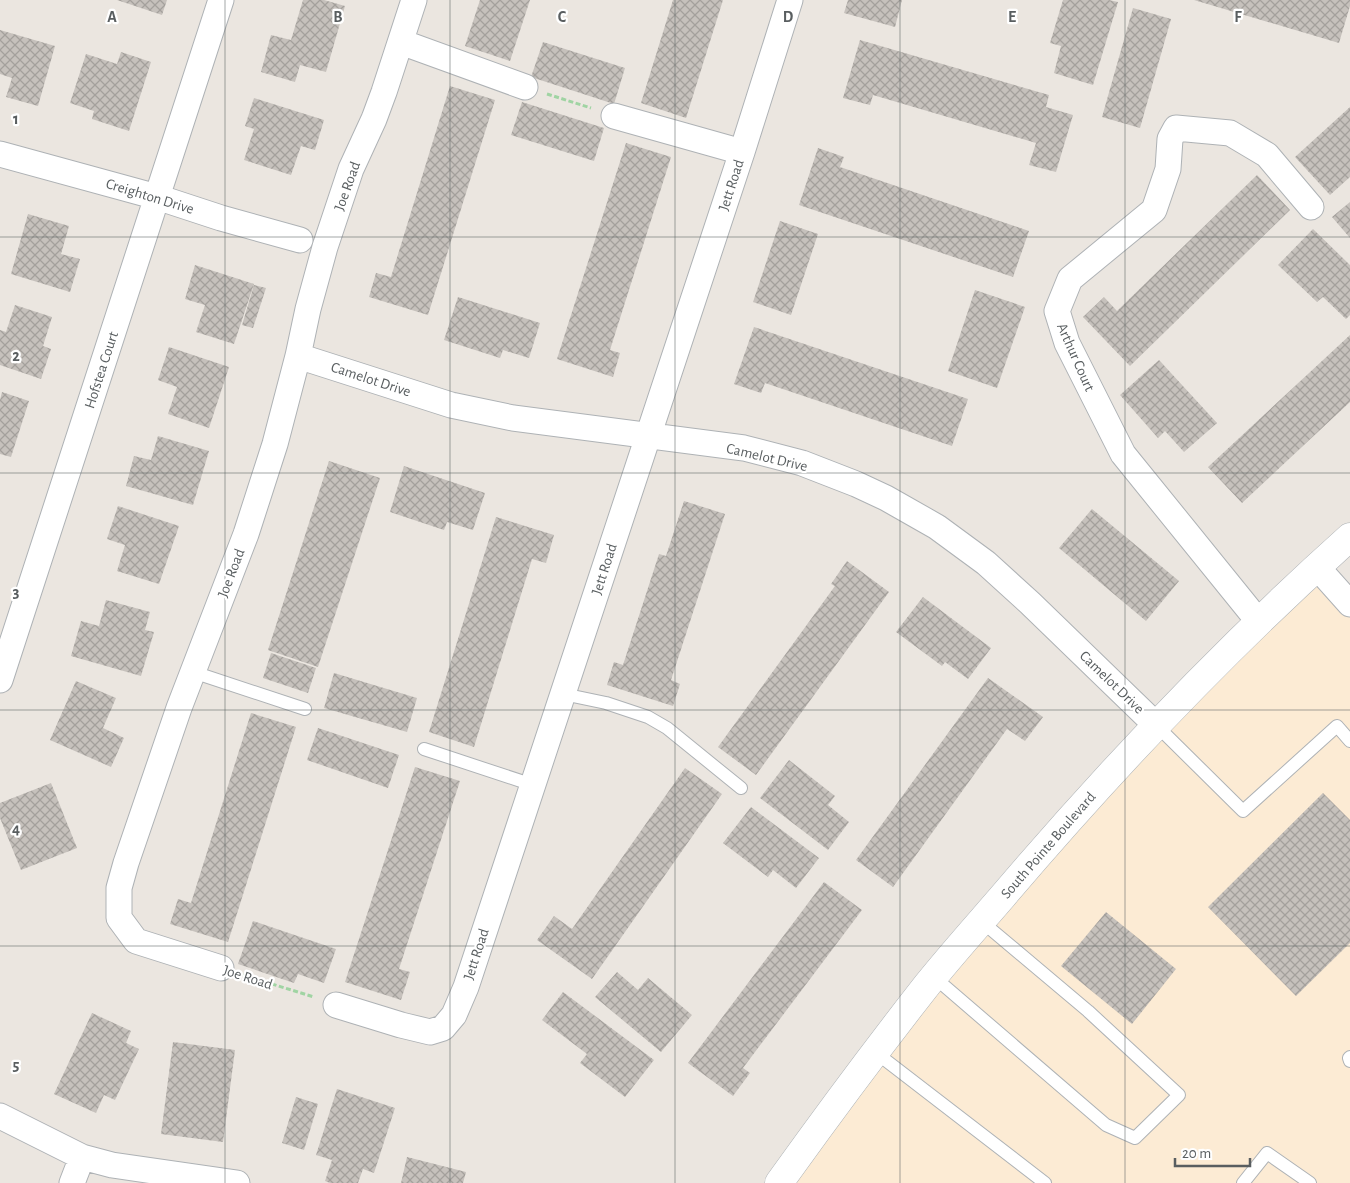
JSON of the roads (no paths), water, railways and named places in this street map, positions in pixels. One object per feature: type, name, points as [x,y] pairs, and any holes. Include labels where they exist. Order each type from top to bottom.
[{"type":"street","name":"Hofstea Court","points":[[0,680],[221,0]]},
{"type":"street","name":"Joe Road","points":[[221,968],[136,941],[119,918],[119,888],[179,708],[246,534],[274,444],[325,247],[351,169],[374,119],[414,0]]},
{"type":"street","name":"Jett Road","points":[[336,1004],[401,1025],[430,1032],[443,1028],[454,1015],[466,987],[533,785],[742,152],[790,0]]},
{"type":"street","points":[[401,42],[525,87]]},
{"type":"street","points":[[614,116],[742,152]]},
{"type":"street","name":"Arthur Court","points":[[1259,622],[1123,454],[1067,343],[1057,311],[1070,278],[1154,210],[1168,170],[1170,139],[1176,128],[1230,133],[1267,155],[1311,207]]},
{"type":"street","name":"Creighton Drive","points":[[0,154],[157,197],[221,218],[300,240]]},
{"type":"street","name":"Camelot Drive","points":[[298,356],[450,405],[513,418],[744,448],[802,463],[856,484],[886,498],[937,527],[986,562],[1156,725]]},
{"type":"street","name":"South Pointe Boulevard","points":[[779,1183],[826,1116],[934,977],[1049,841],[1156,725],[1259,622],[1317,567],[1347,547]]},
{"type":"street","points":[[1317,567],[1350,604]]},
{"type":"street","points":[[0,1116],[82,1157],[112,1165],[237,1183]]},
{"type":"street","points":[[72,1183],[82,1157]]},
{"type":"lane","points":[[193,672],[305,709]]},
{"type":"lane","points":[[563,694],[606,703],[648,717],[667,728],[741,788]]},
{"type":"lane","points":[[1156,725],[1243,811],[1337,726],[1350,741]]},
{"type":"lane","points":[[424,749],[533,785]]},
{"type":"lane","points":[[934,977],[1106,1125],[1135,1138],[1179,1095],[1088,1011],[981,921]]},
{"type":"lane","points":[[875,1052],[1045,1183]]},
{"type":"lane","points":[[1243,1183],[1267,1153],[1310,1183]]}]
